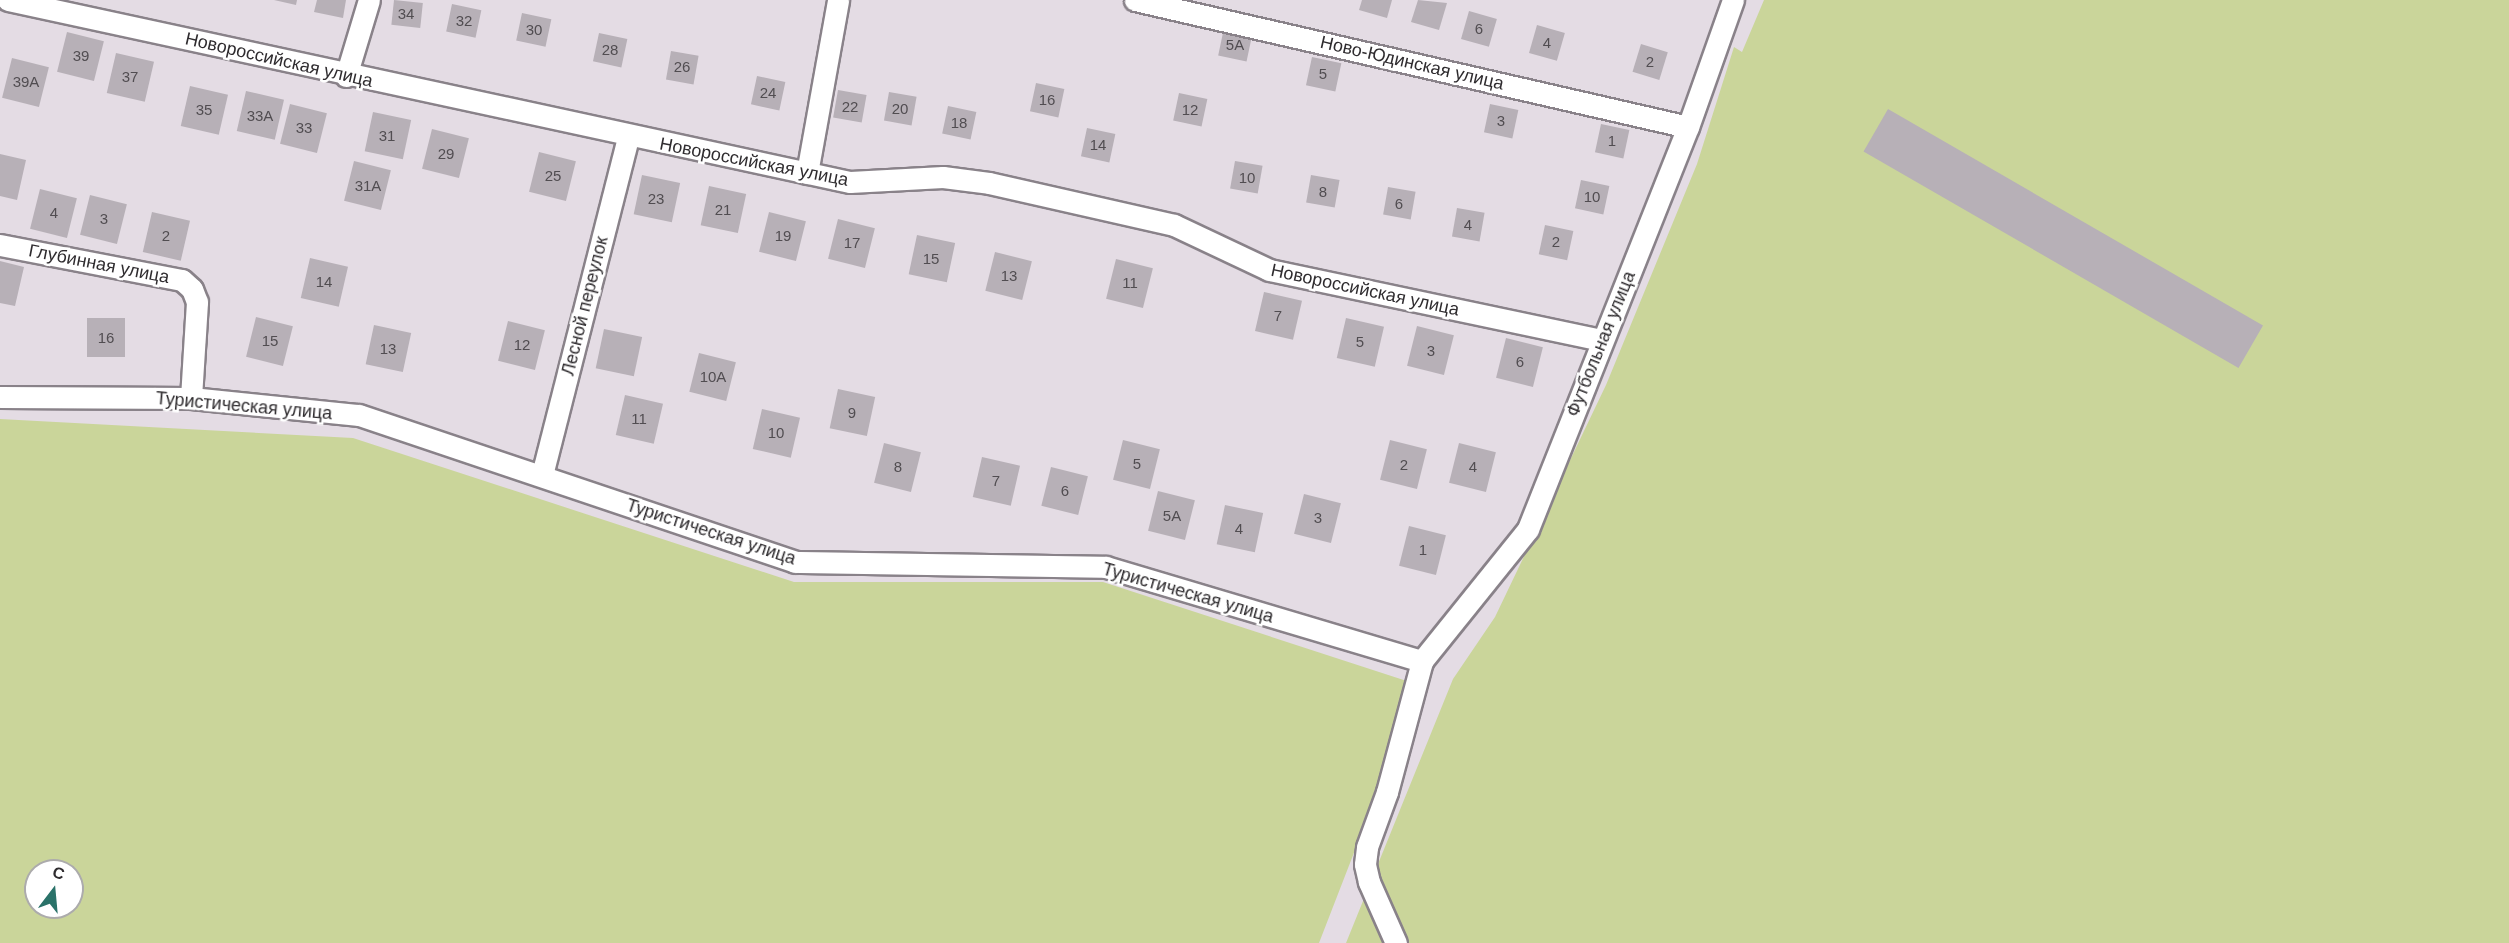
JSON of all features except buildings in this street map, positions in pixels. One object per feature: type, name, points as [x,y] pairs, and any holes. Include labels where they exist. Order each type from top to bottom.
[{"type":"street","name":"Новороссийская улица","points":[[8,0],[628,137],[850,182],[943,177],[989,183],[1174,225],[1269,270],[1602,340]]},
{"type":"street","points":[[346,75],[369,0]]},
{"type":"street","points":[[807,173],[838,0]]},
{"type":"street","name":"Ново-Юдинская улица","points":[[1135,0],[1688,127]]},
{"type":"street","name":"Футбольная улица","points":[[1422,661],[1528,529],[1688,127],[1732,0]]},
{"type":"street","name":"Лесной переулок","points":[[542,475],[628,137]]},
{"type":"street","name":"Глубинная улица","points":[[0,245],[182,280],[192,289],[197,302],[191,398]]},
{"type":"street","name":"Туристическая улица","points":[[0,397],[191,398],[359,415],[795,562],[1106,567],[1422,661]]},
{"type":"street","points":[[1396,943],[1369,882],[1366,856],[1422,661]]},
{"type":"green space","points":[[1764,0],[2509,0],[2509,943],[1346,943],[1453,679],[1495,617],[1606,385],[1697,164],[1734,47],[1742,52]]},
{"type":"green space","points":[[0,419],[353,438],[794,582],[1103,582],[1419,685],[1319,943],[0,943]]}]
